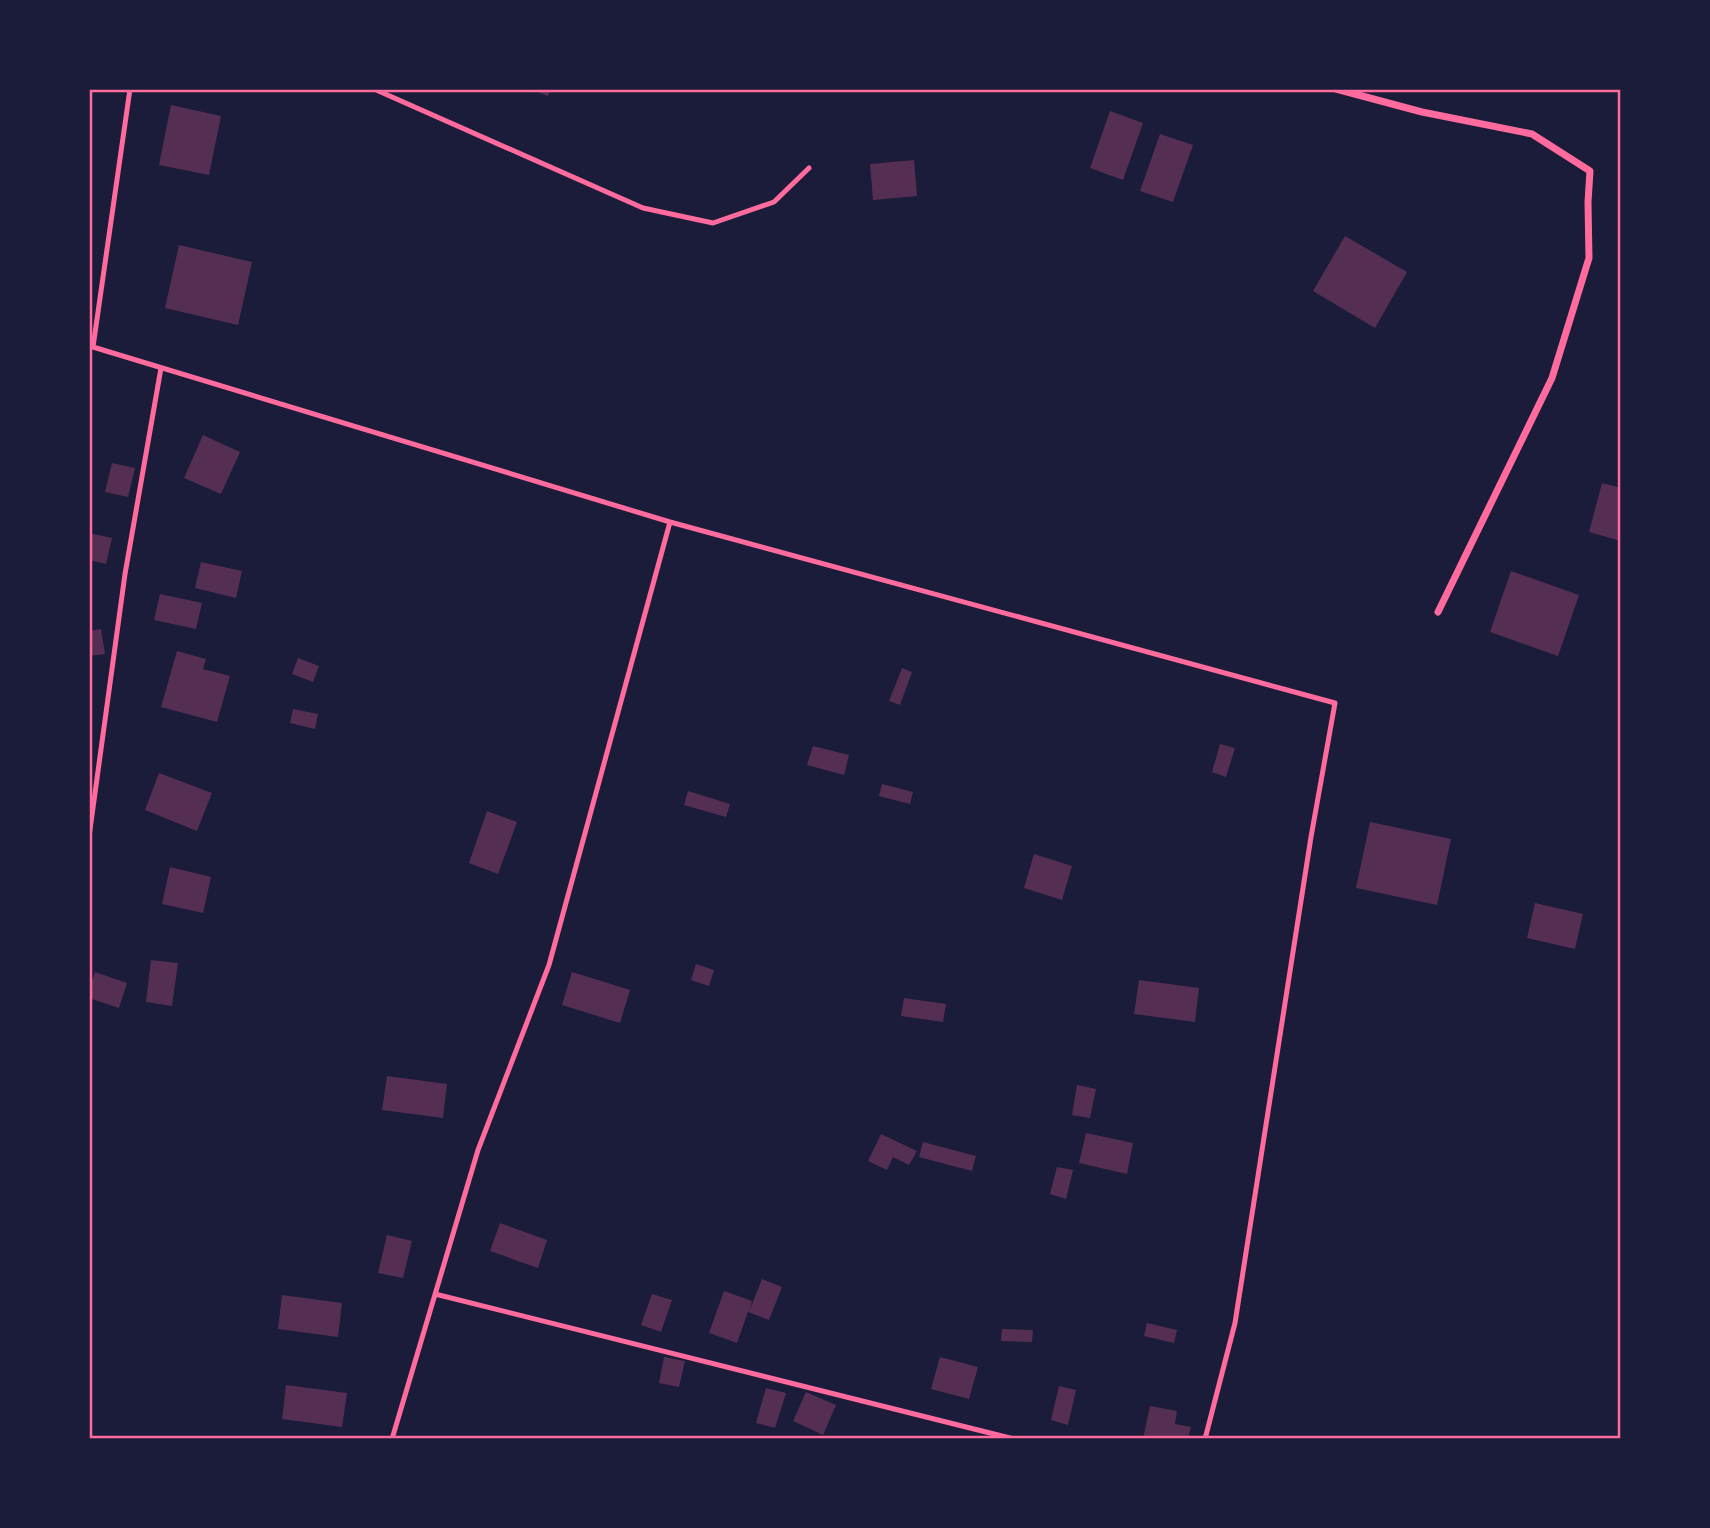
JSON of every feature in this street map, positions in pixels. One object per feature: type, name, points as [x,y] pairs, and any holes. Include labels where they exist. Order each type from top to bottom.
[{"type":"street","points":[[1336,89],[1422,112],[1532,135],[1590,171],[1589,258],[1552,378],[1438,612]]},
{"type":"lane","points":[[130,89],[91,347],[670,522],[1335,703],[1311,836],[1235,1323],[1205,1439]]},
{"type":"lane","points":[[374,89],[643,208],[713,223],[774,202],[809,169]]},
{"type":"lane","points":[[89,837],[125,574],[161,368]]},
{"type":"lane","points":[[392,1439],[478,1150],[549,965],[670,522]]},
{"type":"lane","points":[[435,1294],[1014,1439]]},
{"type":"building","points":[[529,89],[551,89],[548,96]]},
{"type":"building","points":[[171,105],[221,116],[209,175],[159,165]]},
{"type":"building","points":[[1110,111],[1143,123],[1123,180],[1090,168]]},
{"type":"building","points":[[1160,134],[1193,145],[1173,202],[1140,191]]},
{"type":"building","points":[[914,160],[917,196],[873,200],[870,164]]},
{"type":"building","points":[[1345,236],[1407,272],[1375,328],[1313,291]]},
{"type":"building","points":[[179,245],[252,262],[238,325],[165,308]]},
{"type":"building","points":[[203,435],[240,452],[221,494],[184,478]]},
{"type":"building","points":[[112,463],[135,468],[128,497],[105,492]]},
{"type":"building","points":[[1602,483],[1621,488],[1621,541],[1589,532]]},
{"type":"building","points":[[89,533],[112,538],[106,564],[89,560]]},
{"type":"building","points":[[201,562],[242,571],[236,598],[195,588]]},
{"type":"building","points":[[1511,571],[1579,595],[1558,656],[1490,632]]},
{"type":"building","points":[[160,594],[202,603],[196,629],[154,620]]},
{"type":"building","points":[[101,629],[105,654],[89,656],[89,631]]},
{"type":"building","points":[[177,651],[206,659],[203,669],[230,676],[217,722],[161,707]]},
{"type":"building","points":[[298,658],[319,666],[313,682],[292,674]]},
{"type":"building","points":[[902,668],[912,672],[900,705],[889,701]]},
{"type":"building","points":[[293,709],[318,714],[315,729],[290,723]]},
{"type":"building","points":[[1220,744],[1235,748],[1226,777],[1212,772]]},
{"type":"building","points":[[813,746],[849,755],[844,775],[807,765]]},
{"type":"building","points":[[159,773],[212,793],[197,831],[145,810]]},
{"type":"building","points":[[882,784],[913,792],[910,804],[879,796]]},
{"type":"building","points":[[688,791],[730,804],[726,817],[684,805]]},
{"type":"building","points":[[487,811],[517,822],[498,874],[469,863]]},
{"type":"building","points":[[1370,822],[1451,839],[1437,905],[1356,888]]},
{"type":"building","points":[[1034,854],[1072,866],[1062,900],[1024,888]]},
{"type":"building","points":[[170,867],[211,877],[203,913],[162,904]]},
{"type":"building","points":[[1535,903],[1583,914],[1575,949],[1527,938]]},
{"type":"building","points":[[151,960],[178,963],[172,1006],[146,1002]]},
{"type":"building","points":[[696,964],[714,970],[709,986],[691,980]]},
{"type":"building","points":[[95,972],[127,983],[119,1008],[89,998]]},
{"type":"building","points":[[572,972],[630,990],[620,1023],[562,1005]]},
{"type":"building","points":[[1139,980],[1199,988],[1195,1022],[1134,1014]]},
{"type":"building","points":[[904,998],[946,1004],[943,1022],[901,1016]]},
{"type":"building","points":[[387,1076],[447,1084],[443,1118],[382,1110]]},
{"type":"building","points":[[1077,1085],[1096,1089],[1090,1118],[1072,1115]]},
{"type":"building","points":[[1086,1133],[1133,1143],[1127,1174],[1079,1163]]},
{"type":"building","points":[[881,1134],[917,1151],[909,1165],[893,1157],[887,1170],[868,1161]]},
{"type":"building","points":[[923,1142],[976,1156],[972,1171],[919,1157]]},
{"type":"building","points":[[1057,1167],[1073,1170],[1066,1199],[1050,1194]]},
{"type":"building","points":[[500,1223],[547,1240],[538,1268],[490,1251]]},
{"type":"building","points":[[387,1235],[412,1241],[403,1278],[378,1273]]},
{"type":"building","points":[[762,1279],[782,1287],[769,1320],[748,1312],[737,1343],[709,1333],[724,1291],[752,1301],[750,1309]]},
{"type":"building","points":[[652,1294],[672,1300],[661,1332],[641,1325]]},
{"type":"building","points":[[282,1295],[342,1303],[338,1337],[278,1329]]},
{"type":"building","points":[[1147,1323],[1177,1330],[1174,1343],[1144,1336]]},
{"type":"building","points":[[1002,1329],[1033,1330],[1032,1342],[1001,1341]]},
{"type":"building","points":[[664,1357],[685,1361],[679,1387],[659,1383]]},
{"type":"building","points":[[940,1357],[978,1367],[969,1399],[931,1389]]},
{"type":"building","points":[[286,1385],[347,1393],[342,1427],[282,1419]]},
{"type":"building","points":[[1059,1386],[1076,1390],[1068,1425],[1051,1420]]},
{"type":"building","points":[[766,1388],[786,1393],[775,1428],[756,1423]]},
{"type":"building","points":[[806,1392],[836,1405],[823,1435],[793,1421]]},
{"type":"building","points":[[1150,1406],[1177,1411],[1175,1424],[1191,1427],[1188,1439],[1143,1439]]}]
